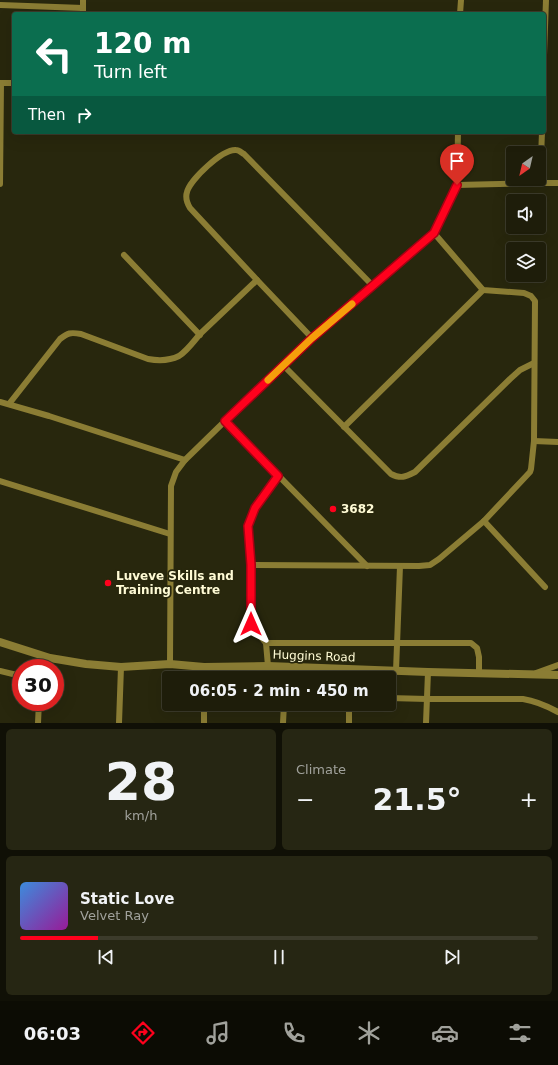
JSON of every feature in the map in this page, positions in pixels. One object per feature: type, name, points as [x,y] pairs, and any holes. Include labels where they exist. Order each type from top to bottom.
[{"type":"street","points":[[0,5],[83,11],[84,0]]},
{"type":"street","points":[[460,12],[461,0]]},
{"type":"street","points":[[546,0],[546,12]]},
{"type":"street","points":[[0,184],[0,83],[12,83]]},
{"type":"street","points":[[170,664],[171,486],[176,472],[185,460],[312,338],[434,233],[457,185],[458,134]]},
{"type":"street","points":[[541,146],[542,134]]},
{"type":"street","points":[[312,338],[256,280],[187,203],[187,190],[202,170],[209,164],[231,151],[236,150],[244,154],[373,286]]},
{"type":"street","points":[[546,183],[558,183]]},
{"type":"street","points":[[457,185],[506,184]]},
{"type":"street","points":[[251,565],[430,565],[484,521],[530,472],[534,441],[534,301],[531,296],[524,293],[483,290],[434,233]]},
{"type":"street","points":[[124,255],[200,335]]},
{"type":"street","points":[[8,404],[60,339],[68,334],[81,334],[148,359],[160,361],[179,356],[256,280]]},
{"type":"street","points":[[344,427],[483,290]]},
{"type":"street","points":[[284,365],[391,474],[401,478],[415,472],[510,379],[520,370],[534,362]]},
{"type":"street","points":[[0,402],[185,460]]},
{"type":"street","points":[[225,421],[367,566]]},
{"type":"street","points":[[534,441],[558,442]]},
{"type":"street","points":[[268,666],[266,643],[251,624],[251,565],[248,526],[255,508],[278,476]]},
{"type":"street","points":[[0,481],[170,534]]},
{"type":"street","points":[[484,521],[545,587]]},
{"type":"street","points":[[396,671],[400,566]]},
{"type":"street","name":"Huggins Road","points":[[0,642],[50,658],[86,664],[121,667],[170,664],[204,667],[268,666],[558,675]]},
{"type":"street","points":[[266,643],[471,643],[477,648],[479,657],[479,673]]},
{"type":"street","points":[[533,674],[558,665]]},
{"type":"street","points":[[119,723],[121,667]]},
{"type":"street","points":[[0,671],[12,674]]},
{"type":"street","points":[[426,723],[428,672]]},
{"type":"street","points":[[396,698],[523,699],[532,700],[558,712]]},
{"type":"street","points":[[38,723],[39,711]]},
{"type":"street","points":[[204,711],[204,723]]},
{"type":"street","points":[[283,723],[284,711]]},
{"type":"street","points":[[349,711],[349,723]]},
{"type":"slow traffic","points":[[268,380],[312,338],[352,304]]},
{"type":"place","name":"3682","points":[[333,509]]},
{"type":"place","name":"Luveve Skills and Training Centre","points":[[108,583]]},
{"type":"route","points":[[251,624],[251,565],[248,526],[255,508],[278,476],[225,421],[312,338],[434,233],[457,185]]}]
